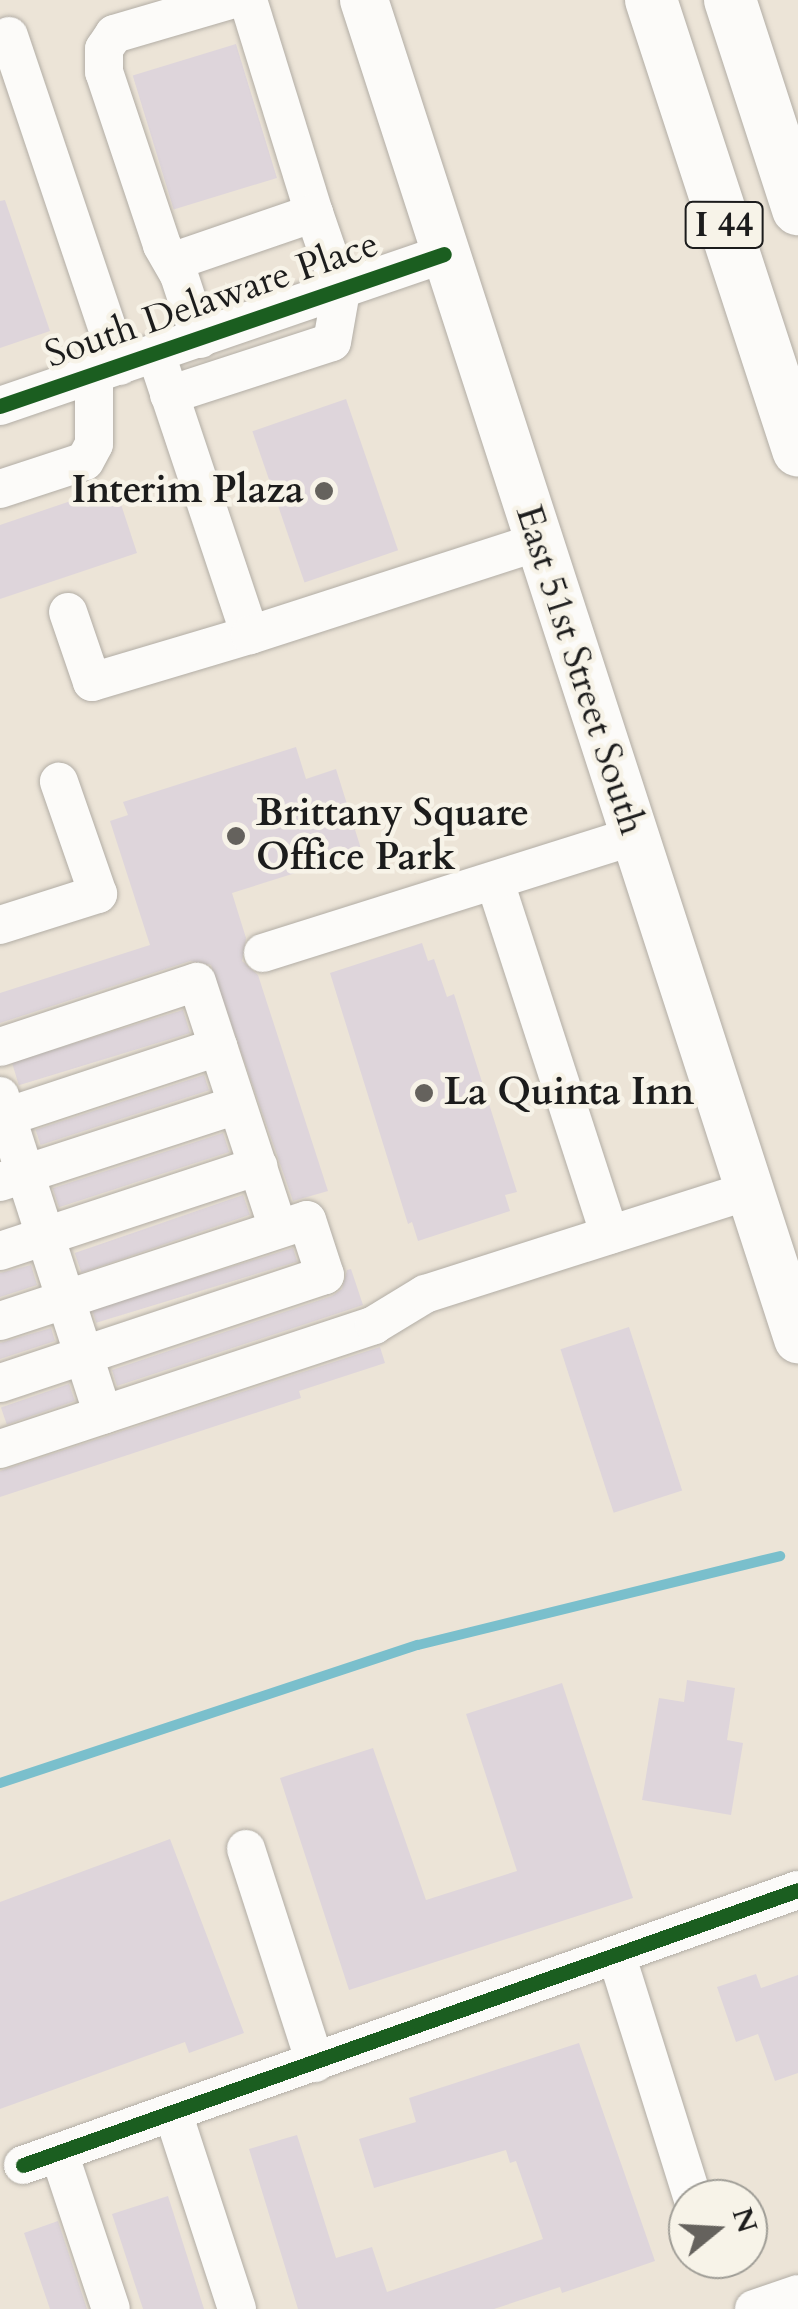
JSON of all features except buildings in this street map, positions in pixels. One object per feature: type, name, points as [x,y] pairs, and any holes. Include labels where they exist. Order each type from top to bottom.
[{"type":"highway","name":"I 44","points":[[651,0],[798,450]]},
{"type":"highway","name":"I 44","points":[[730,0],[798,209]]},
{"type":"main road","name":"East 51st Street South","points":[[364,0],[798,1339]]},
{"type":"street","points":[[200,339],[104,72],[104,49],[114,34],[230,0]]},
{"type":"street","points":[[170,394],[332,342],[341,291],[248,0]]},
{"type":"street","points":[[9,36],[123,365],[170,394],[250,635]]},
{"type":"street","points":[[172,262],[314,213]]},
{"type":"street","name":"South Delaware Place","points":[[0,406],[444,254]]},
{"type":"street","points":[[0,489],[84,461],[123,365]]},
{"type":"street","points":[[68,612],[92,682],[538,542]]},
{"type":"street","points":[[0,925],[98,894],[59,782]]},
{"type":"street","points":[[263,953],[634,836]]},
{"type":"street","points":[[495,882],[610,1235]]},
{"type":"street","points":[[0,1047],[197,982],[278,1228]]},
{"type":"street","points":[[103,1415],[45,1236],[13,1178],[2,1111],[218,1047]]},
{"type":"street","points":[[13,1178],[238,1105]]},
{"type":"street","points":[[0,1251],[258,1166]]},
{"type":"street","points":[[0,1449],[374,1326],[425,1294],[750,1190]]},
{"type":"street","points":[[0,1321],[307,1220],[326,1275],[0,1383]]},
{"type":"street","points":[[246,1849],[315,2063]]},
{"type":"street","points":[[23,2166],[798,1890]]},
{"type":"street","points":[[617,1957],[687,2179]]},
{"type":"street","points":[[172,2113],[238,2309]]},
{"type":"street","points":[[59,2152],[111,2309]]},
{"type":"street","points":[[754,2309],[798,2294]]},
{"type":"waterway","points":[[0,1783],[418,1645],[780,1556]]},
{"type":"cycle path","points":[[0,406],[444,254]]},
{"type":"cycle path","points":[[23,2165],[798,1890]]},
{"type":"place","name":"Interim Plaza","points":[[324,491]]},
{"type":"place","name":"Brittany Square Office Park","points":[[236,836]]},
{"type":"place","name":"La Quinta Inn","points":[[424,1093]]}]
